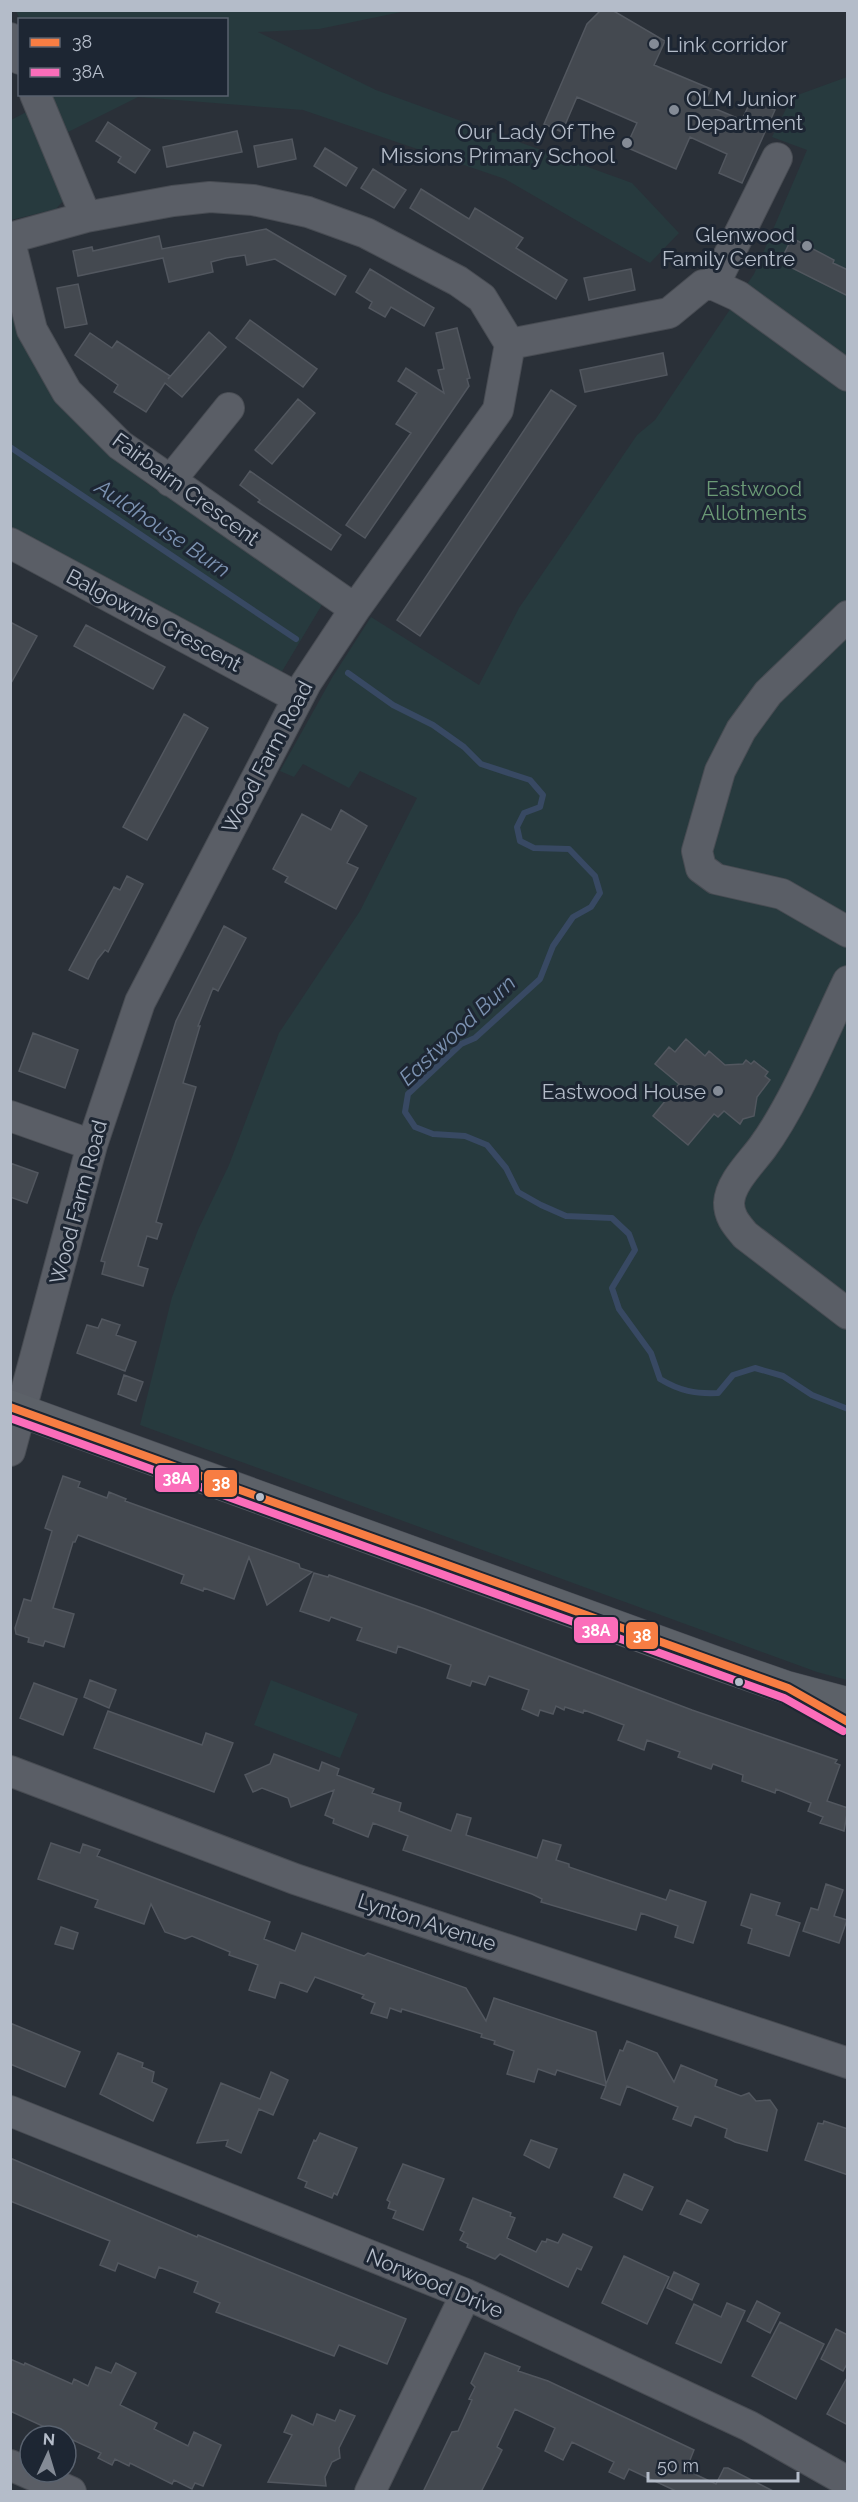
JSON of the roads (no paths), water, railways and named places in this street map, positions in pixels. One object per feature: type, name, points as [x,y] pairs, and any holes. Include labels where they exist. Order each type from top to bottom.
[{"type":"main road","points":[[16,1409],[847,1708]]},
{"type":"street","points":[[10,38],[18,55]]},
{"type":"street","points":[[36,96],[86,217]]},
{"type":"street","points":[[726,290],[777,158]]},
{"type":"street","points":[[10,240],[86,217],[173,201],[210,197],[253,200],[308,212],[366,232],[458,281],[482,298],[510,344],[669,313],[704,285],[726,290],[848,376]]},
{"type":"street","name":"Fairbairn Crescent","points":[[10,240],[32,330],[67,392],[120,445],[355,609]]},
{"type":"street","name":"Wood Farm Road","points":[[10,1451],[16,1409],[92,1145],[140,1002],[298,698],[355,609],[498,410],[510,344]]},
{"type":"street","points":[[170,481],[230,408]]},
{"type":"street","name":"Balgownie Crescent","points":[[10,543],[298,698]]},
{"type":"street","points":[[848,616],[768,693],[741,730],[720,771],[697,851],[701,868],[717,879],[782,894],[848,932]]},
{"type":"street","points":[[848,981],[767,1142],[736,1183],[729,1202],[733,1221],[745,1234],[848,1314]]},
{"type":"street","points":[[10,1116],[92,1145]]},
{"type":"street","name":"Lynton Avenue","points":[[10,1771],[296,1879],[848,2063]]},
{"type":"street","name":"Norwood Drive","points":[[10,2111],[466,2294],[749,2426],[848,2482]]},
{"type":"street","points":[[370,2492],[466,2294]]},
{"type":"street","points":[[10,2465],[71,2492]]},
{"type":"waterway","name":"Auldhouse Burn","points":[[10,447],[296,639]]},
{"type":"waterway","name":"Eastwood Burn","points":[[348,673],[393,705],[433,725],[464,747],[481,764],[530,780],[543,795],[540,807],[524,813],[517,827],[520,841],[534,848],[569,849],[595,876],[600,893],[591,907],[573,917],[553,946],[540,979],[475,1038],[461,1044],[408,1094],[405,1112],[415,1127],[433,1134],[465,1136],[487,1145],[506,1168],[518,1192],[566,1216],[612,1218],[629,1234],[635,1250],[612,1288],[619,1309],[651,1353],[660,1379],[688,1391],[718,1393],[733,1375],[755,1368],[783,1376],[812,1395],[848,1409]]},
{"type":"place","name":"Link corridor","points":[[654,44]]},
{"type":"place","name":"OLM Junior Department","points":[[674,110]]},
{"type":"place","name":"Our Lady Of The Missions Primary School","points":[[627,143]]},
{"type":"place","name":"Glenwood Family Centre","points":[[807,246]]},
{"type":"place","name":"Eastwood House","points":[[718,1091]]},
{"type":"park label","name":"Eastwood Allotments","points":[[754,500]]}]
